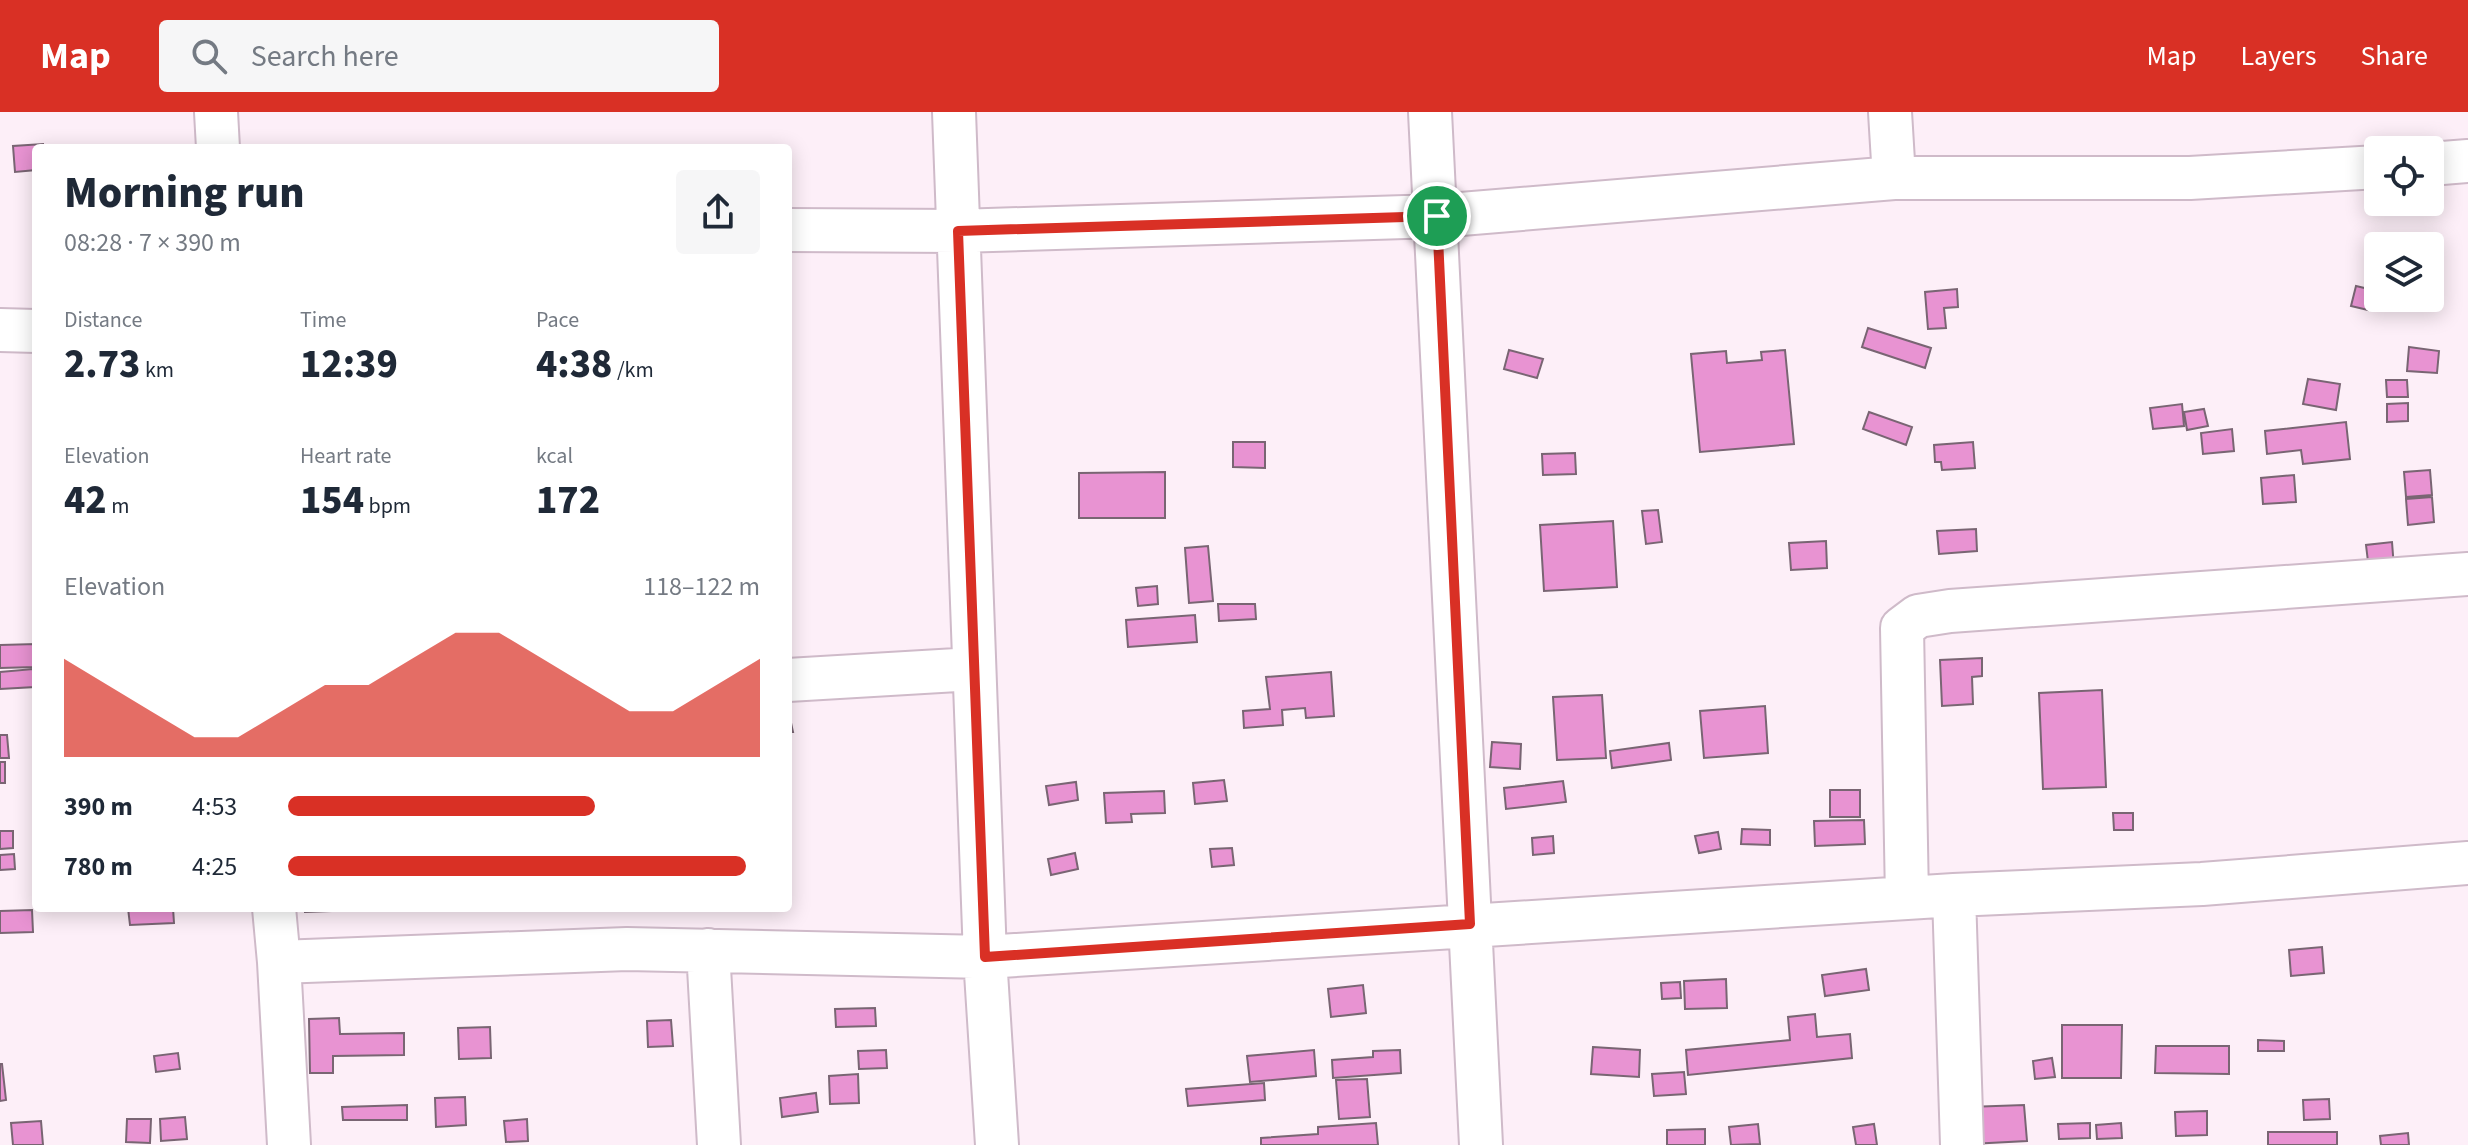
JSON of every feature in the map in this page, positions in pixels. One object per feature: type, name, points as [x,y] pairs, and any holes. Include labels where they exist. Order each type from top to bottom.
[{"type":"street","points":[[216,112],[218,144]]},
{"type":"street","points":[[954,112],[985,957],[997,1145]]},
{"type":"street","points":[[1430,112],[1481,1145]]},
{"type":"street","points":[[1890,112],[1894,178]]},
{"type":"street","points":[[2444,163],[2468,161]]},
{"type":"street","points":[[792,230],[958,231],[1437,216],[1894,178],[2190,178],[2364,168]]},
{"type":"street","points":[[0,330],[32,331]]},
{"type":"street","points":[[1907,898],[1902,628],[1918,616],[1950,611],[2468,574]]},
{"type":"street","points":[[792,680],[974,669]]},
{"type":"street","points":[[279,962],[627,949],[985,957],[1470,924],[1954,895],[2202,884],[2468,863]]},
{"type":"street","points":[[1954,895],[1962,1145]]},
{"type":"street","points":[[274,912],[289,1145]]},
{"type":"street","points":[[708,950],[719,1145]]},
{"type":"building","points":[[32,145],[32,170],[15,172],[13,146]]},
{"type":"building","points":[[2356,286],[2364,288],[2364,309],[2351,306]]},
{"type":"building","points":[[1957,289],[1958,307],[1944,308],[1946,328],[1928,329],[1925,292]]},
{"type":"building","points":[[1868,328],[1931,348],[1925,368],[1862,347]]},
{"type":"building","points":[[2409,347],[2439,351],[2437,373],[2407,371]]},
{"type":"building","points":[[1509,350],[1543,359],[1537,378],[1504,369]]},
{"type":"building","points":[[1785,350],[1794,444],[1700,452],[1691,354],[1726,351],[1727,363],[1762,360],[1761,352]]},
{"type":"building","points":[[2308,379],[2340,384],[2336,410],[2303,404]]},
{"type":"building","points":[[2386,380],[2407,380],[2408,397],[2387,397]]},
{"type":"building","points":[[2408,403],[2408,421],[2387,422],[2387,404]]},
{"type":"building","points":[[2182,404],[2184,426],[2153,429],[2150,408]]},
{"type":"building","points":[[2204,409],[2208,426],[2187,430],[2184,412]]},
{"type":"building","points":[[1869,412],[1912,427],[1906,445],[1863,429]]},
{"type":"building","points":[[2346,422],[2350,459],[2303,464],[2301,450],[2267,454],[2265,431]]},
{"type":"building","points":[[2232,429],[2234,451],[2203,454],[2201,433]]},
{"type":"building","points":[[1233,442],[1265,442],[1265,468],[1233,467]]},
{"type":"building","points":[[1973,442],[1975,468],[1942,470],[1941,462],[1935,462],[1934,445]]},
{"type":"building","points":[[1575,453],[1576,474],[1543,475],[1542,454]]},
{"type":"building","points":[[2430,470],[2432,495],[2406,497],[2404,472]]},
{"type":"building","points":[[1165,472],[1165,518],[1079,518],[1079,473]]},
{"type":"building","points":[[2294,475],[2296,502],[2263,504],[2261,478]]},
{"type":"building","points":[[2432,497],[2434,522],[2408,525],[2406,499]]},
{"type":"building","points":[[1658,510],[1662,542],[1646,544],[1642,511]]},
{"type":"building","points":[[1613,521],[1617,587],[1544,591],[1540,525]]},
{"type":"building","points":[[1976,529],[1977,551],[1939,554],[1937,531]]},
{"type":"building","points":[[1826,541],[1827,568],[1791,570],[1789,543]]},
{"type":"building","points":[[2392,542],[2394,568],[2369,570],[2366,545]]},
{"type":"building","points":[[1208,546],[1213,601],[1189,603],[1185,548]]},
{"type":"building","points":[[1157,586],[1158,604],[1138,606],[1136,588]]},
{"type":"building","points":[[1218,604],[1255,604],[1256,619],[1219,621]]},
{"type":"building","points":[[1195,615],[1197,642],[1128,647],[1126,620]]},
{"type":"building","points":[[32,644],[32,667],[0,668],[0,645]]},
{"type":"building","points":[[1982,658],[1982,676],[1972,677],[1973,704],[1942,706],[1940,660]]},
{"type":"building","points":[[32,669],[32,687],[0,689],[0,672]]},
{"type":"building","points":[[1331,672],[1334,716],[1306,718],[1305,708],[1282,710],[1283,725],[1244,728],[1243,711],[1270,709],[1266,677]]},
{"type":"building","points":[[2102,690],[2106,787],[2043,789],[2039,693]]},
{"type":"building","points":[[1602,695],[1606,758],[1557,760],[1553,697]]},
{"type":"building","points":[[1765,706],[1768,753],[1704,758],[1700,711]]},
{"type":"building","points":[[0,735],[7,735],[9,758],[0,758]]},
{"type":"building","points":[[1492,742],[1521,744],[1520,769],[1490,767]]},
{"type":"building","points":[[1669,743],[1671,760],[1612,768],[1610,751]]},
{"type":"building","points":[[0,762],[5,762],[5,783],[0,783]]},
{"type":"building","points":[[1224,780],[1227,801],[1195,804],[1193,783]]},
{"type":"building","points":[[1563,781],[1566,802],[1506,809],[1504,788]]},
{"type":"building","points":[[1076,782],[1078,800],[1049,805],[1046,786]]},
{"type":"building","points":[[1830,790],[1860,790],[1860,817],[1830,817]]},
{"type":"building","points":[[1164,791],[1165,813],[1131,814],[1132,822],[1106,823],[1104,793]]},
{"type":"building","points":[[2113,813],[2133,813],[2133,830],[2114,830]]},
{"type":"building","points":[[1864,820],[1865,844],[1815,846],[1814,821]]},
{"type":"building","points":[[1742,829],[1770,830],[1770,845],[1741,844]]},
{"type":"building","points":[[0,831],[13,831],[13,848],[0,849]]},
{"type":"building","points":[[1718,832],[1721,849],[1699,853],[1695,836]]},
{"type":"building","points":[[1553,836],[1554,853],[1533,855],[1532,838]]},
{"type":"building","points":[[1232,848],[1234,865],[1212,867],[1210,849]]},
{"type":"building","points":[[1075,853],[1078,869],[1051,875],[1048,859]]},
{"type":"building","points":[[14,854],[15,869],[0,870],[0,855]]},
{"type":"building","points":[[32,910],[33,932],[0,933],[0,911]]},
{"type":"building","points":[[128,912],[173,912],[174,923],[130,925]]},
{"type":"building","points":[[2322,947],[2324,973],[2291,976],[2289,950]]},
{"type":"building","points":[[1866,969],[1869,990],[1825,996],[1822,975]]},
{"type":"building","points":[[1726,979],[1727,1008],[1685,1009],[1684,981]]},
{"type":"building","points":[[1680,982],[1681,998],[1662,999],[1661,983]]},
{"type":"building","points":[[1363,985],[1366,1013],[1331,1017],[1328,989]]},
{"type":"building","points":[[875,1008],[876,1026],[836,1027],[835,1009]]},
{"type":"building","points":[[1815,1014],[1817,1037],[1850,1034],[1852,1058],[1688,1075],[1686,1050],[1790,1040],[1788,1017]]},
{"type":"building","points":[[339,1018],[340,1034],[404,1033],[404,1055],[333,1056],[333,1073],[310,1073],[309,1019]]},
{"type":"building","points":[[671,1020],[673,1046],[648,1047],[647,1021]]},
{"type":"building","points":[[2062,1025],[2122,1025],[2121,1078],[2062,1078]]},
{"type":"building","points":[[490,1027],[491,1058],[459,1059],[458,1028]]},
{"type":"building","points":[[2258,1040],[2284,1041],[2284,1051],[2258,1051]]},
{"type":"building","points":[[2156,1046],[2229,1046],[2229,1074],[2155,1073]]},
{"type":"building","points":[[1593,1047],[1640,1050],[1639,1077],[1591,1074]]},
{"type":"building","points":[[886,1050],[887,1068],[859,1069],[858,1051]]},
{"type":"building","points":[[1314,1050],[1316,1076],[1250,1082],[1247,1056]]},
{"type":"building","points":[[1400,1050],[1401,1073],[1333,1078],[1332,1060],[1373,1057],[1373,1051]]},
{"type":"building","points":[[178,1053],[180,1069],[156,1072],[154,1056]]},
{"type":"building","points":[[2052,1058],[2055,1077],[2035,1079],[2033,1061]]},
{"type":"building","points":[[0,1064],[6,1100],[0,1101]]},
{"type":"building","points":[[1684,1072],[1686,1094],[1654,1096],[1652,1074]]},
{"type":"building","points":[[858,1074],[859,1103],[830,1104],[829,1076]]},
{"type":"building","points":[[1367,1079],[1370,1117],[1339,1119],[1336,1080]]},
{"type":"building","points":[[1264,1083],[1265,1100],[1188,1106],[1186,1089]]},
{"type":"building","points":[[816,1093],[818,1112],[782,1117],[780,1098]]},
{"type":"building","points":[[465,1097],[466,1125],[436,1127],[435,1098]]},
{"type":"building","points":[[2329,1099],[2330,1119],[2304,1120],[2303,1100]]},
{"type":"building","points":[[407,1105],[407,1120],[343,1120],[342,1107]]},
{"type":"building","points":[[2024,1105],[2027,1141],[1970,1144],[1968,1107]]},
{"type":"building","points":[[2207,1111],[2207,1135],[2176,1136],[2175,1112]]},
{"type":"building","points":[[185,1117],[187,1139],[161,1141],[160,1119]]},
{"type":"building","points":[[127,1119],[151,1119],[150,1143],[126,1142]]},
{"type":"building","points":[[527,1119],[528,1141],[506,1142],[504,1121]]},
{"type":"building","points":[[41,1121],[43,1145],[13,1145],[11,1123]]},
{"type":"building","points":[[1376,1123],[1378,1145],[1261,1145],[1261,1138],[1318,1134],[1318,1127]]},
{"type":"building","points":[[2090,1123],[2090,1138],[2059,1139],[2058,1124]]},
{"type":"building","points":[[2121,1123],[2122,1138],[2097,1139],[2096,1125]]},
{"type":"building","points":[[1758,1124],[1760,1144],[1731,1145],[1729,1127]]},
{"type":"building","points":[[1874,1124],[1877,1145],[1856,1145],[1853,1127]]},
{"type":"building","points":[[1705,1129],[1705,1145],[1667,1145],[1667,1130]]},
{"type":"building","points":[[2268,1132],[2337,1132],[2337,1145],[2268,1145]]},
{"type":"building","points":[[2408,1133],[2409,1145],[2381,1145],[2380,1136]]},
{"type":"route","points":[[1437,216],[1470,924],[985,957],[958,231],[1437,216]]}]
